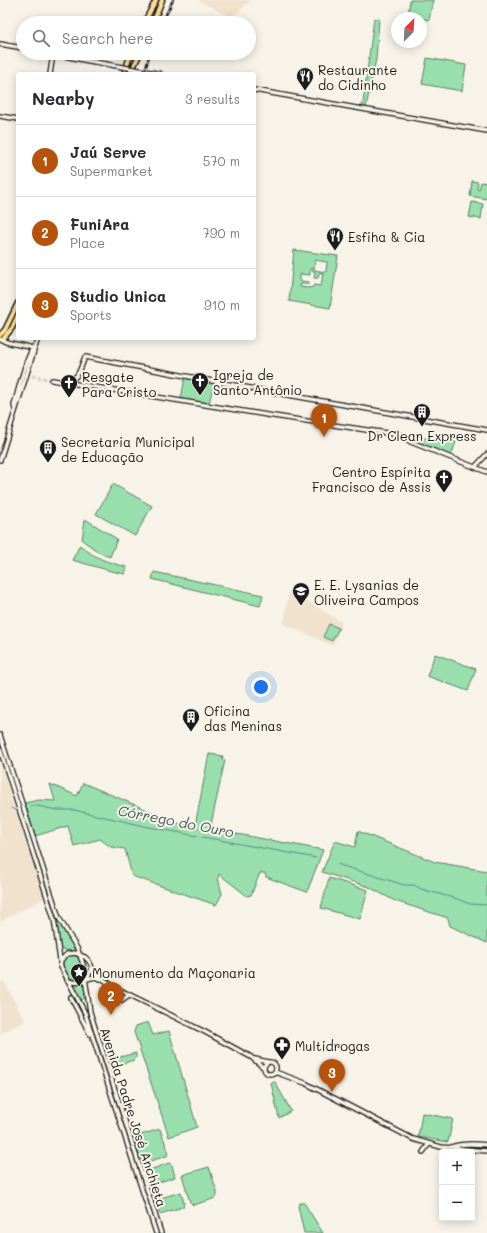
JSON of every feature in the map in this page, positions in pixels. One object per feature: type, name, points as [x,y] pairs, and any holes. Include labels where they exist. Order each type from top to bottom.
[{"type":"main road","points":[[148,16],[156,0]]},
{"type":"main road","points":[[156,16],[162,0]]},
{"type":"main road","points":[[125,72],[129,60]]},
{"type":"main road","points":[[131,72],[137,60]]},
{"type":"main road","points":[[0,335],[5,330],[16,307]]},
{"type":"main road","points":[[2,339],[12,328],[16,319]]},
{"type":"street","points":[[0,44],[16,47]]},
{"type":"street","points":[[50,72],[52,60]]},
{"type":"street","points":[[89,60],[152,72]]},
{"type":"street","points":[[256,90],[487,131]]},
{"type":"street","points":[[0,116],[16,120]]},
{"type":"street","points":[[2,339],[6,342],[35,347]]},
{"type":"street","points":[[0,460],[15,410],[18,406],[25,375],[37,340]]},
{"type":"street","points":[[78,384],[77,377],[85,357],[271,392],[487,430]]},
{"type":"street","points":[[25,375],[32,376]]},
{"type":"street","points":[[64,382],[73,380],[77,377]]},
{"type":"street","points":[[52,380],[400,435],[411,442],[487,472]]},
{"type":"street","points":[[475,467],[487,454]]},
{"type":"street","name":"Avenida Padre José Anchieta","points":[[0,735],[59,918],[83,964],[86,979],[87,999],[97,1035],[162,1233]]},
{"type":"street","name":"Avenida Padre José Anchieta","points":[[0,749],[54,919],[60,963],[80,1002],[156,1233]]},
{"type":"street","points":[[58,950],[85,957],[98,976],[130,995],[201,1029],[251,1057],[268,1073],[275,1072],[305,1083],[408,1137],[428,1144],[450,1148],[487,1150]]},
{"type":"street","points":[[60,963],[65,955],[70,953]]},
{"type":"street","points":[[86,979],[92,968]]},
{"type":"street","points":[[67,979],[76,983],[86,979],[95,978],[106,981]]},
{"type":"street","points":[[122,1000],[130,995]]},
{"type":"street","points":[[71,998],[92,1038]]},
{"type":"street","points":[[74,1004],[87,999]]},
{"type":"street","points":[[251,1057],[268,1062],[274,1062],[288,1076]]},
{"type":"street","points":[[264,1068],[268,1062]]},
{"type":"street","points":[[275,1072],[277,1066]]},
{"type":"street","points":[[423,1152],[428,1144]]},
{"type":"street","points":[[450,1148],[456,1145],[487,1145]]},
{"type":"shaded area","points":[[198,0],[251,0],[234,16],[228,16]]},
{"type":"shaded area","name":"E. E. Lysanias de Oliveira Campos","points":[[289,590],[342,622],[333,646],[284,624]]},
{"type":"shaded area","points":[[0,762],[44,897],[43,899],[0,922]]},
{"type":"shaded area","points":[[4,981],[25,1021],[0,1034],[0,983]]},
{"type":"green space","points":[[410,0],[433,0],[429,20],[427,20],[427,12],[408,12]]},
{"type":"green space","points":[[374,18],[379,19],[376,59],[365,112],[362,111]]},
{"type":"green space","points":[[427,58],[466,65],[462,91],[422,84]]},
{"type":"green space","points":[[472,181],[478,182],[477,189],[479,190],[481,182],[487,183],[487,199],[470,196]]},
{"type":"green space","points":[[472,202],[483,204],[481,219],[469,217]]},
{"type":"green space","points":[[294,250],[338,256],[330,308],[289,301]],"holes":[[[315,260],[327,262],[326,272],[314,270]],[[312,268],[312,271],[315,272],[314,278],[318,278],[319,273],[323,273],[321,286],[314,285],[313,287],[308,288],[300,287],[301,284],[309,284],[309,282],[300,281],[300,274],[310,275],[310,269]]]},
{"type":"green space","points":[[185,377],[214,383],[209,403],[181,399]]},
{"type":"green space","points":[[415,437],[456,442],[452,453],[449,455],[413,440]]},
{"type":"green space","points":[[113,484],[152,506],[135,536],[96,514]]},
{"type":"green space","points":[[85,519],[117,539],[110,557],[100,553],[82,540]]},
{"type":"green space","points":[[80,545],[91,554],[127,567],[125,574],[72,560]]},
{"type":"green space","points":[[154,572],[263,595],[260,606],[152,579]]},
{"type":"green space","points":[[329,624],[339,628],[332,641],[323,637]]},
{"type":"green space","points":[[435,654],[476,669],[468,691],[427,676]]},
{"type":"green space","points":[[0,740],[60,922],[77,952],[60,949],[55,915],[0,745]]},
{"type":"green space","points":[[209,754],[223,756],[222,759],[225,760],[210,829],[323,850],[307,892],[266,877],[265,873],[260,873],[251,895],[247,896],[219,874],[218,878],[222,894],[216,905],[132,876],[125,849],[111,847],[100,839],[74,846],[68,826],[35,836],[25,803],[39,800],[55,801],[50,784],[77,796],[83,783],[152,812],[155,816],[153,821],[159,820],[195,826]]},
{"type":"green space","points":[[358,831],[435,862],[487,871],[487,943],[450,926],[448,918],[395,901],[369,887],[322,872],[335,841],[355,847]]},
{"type":"green space","points":[[329,878],[368,890],[360,919],[321,908]]},
{"type":"green space","points":[[68,955],[74,955],[79,958],[83,973],[78,980],[68,977],[66,974],[63,961]]},
{"type":"green space","points":[[84,982],[85,998],[81,1001],[72,985],[79,985]]},
{"type":"green space","points":[[148,1022],[153,1035],[169,1031],[197,1127],[169,1137],[134,1032],[136,1026]]},
{"type":"green space","points":[[136,1053],[136,1058],[134,1060],[114,1066],[110,1064],[108,1060]]},
{"type":"green space","points":[[275,1082],[291,1111],[279,1118],[271,1083]]},
{"type":"green space","points":[[422,1113],[453,1119],[448,1142],[418,1137]]},
{"type":"green space","points":[[160,1129],[168,1151],[167,1156],[143,1163],[138,1153],[134,1137]]},
{"type":"green space","points":[[169,1163],[172,1165],[175,1177],[150,1185],[146,1172]]},
{"type":"green space","points":[[209,1167],[217,1196],[213,1199],[193,1205],[190,1202],[182,1175]]},
{"type":"green space","points":[[181,1192],[184,1203],[183,1207],[160,1214],[154,1200]]},
{"type":"green space","points":[[300,1203],[304,1203],[323,1233],[304,1233],[298,1206]]},
{"type":"waterway","name":"Córrego do Ouro","points":[[31,806],[57,810],[74,810],[149,827],[316,858]]},
{"type":"waterway","points":[[11,808],[15,810]]},
{"type":"waterway","name":"Córrego do Ouro","points":[[337,864],[404,885],[414,885],[421,889],[470,904],[487,905]]},
{"type":"tunnel","points":[[32,376],[52,380]]},
{"type":"railway","points":[[165,16],[173,0]]},
{"type":"railway","points":[[145,72],[148,60]]},
{"type":"place","name":"Restaurante do Cidinho","points":[[305,91]]},
{"type":"place","name":"Esfiha & Cia","points":[[335,251]]},
{"type":"place","name":"Igreja de Santo Antônio","points":[[200,396]]},
{"type":"place","name":"Resgate Para Cristo","points":[[69,398]]},
{"type":"place","name":"Dr Clean Express","points":[[422,427]]},
{"type":"place","name":"Jaú Serve","points":[[324,437]]},
{"type":"place","name":"Secretaria Municipal de Educação","points":[[48,463]]},
{"type":"place","name":"Centro Espírita Francisco de Assis","points":[[444,493]]},
{"type":"place","name":"E. E. Lysanias de Oliveira Campos","points":[[301,606]]},
{"type":"place","name":"Oficina das Meninas","points":[[191,732]]},
{"type":"place","name":"Monumento da Maçonaria","points":[[79,987]]},
{"type":"place","name":"FuniAra","points":[[111,1015]]},
{"type":"place","name":"Multidrogas","points":[[282,1060]]},
{"type":"place","name":"Studio Unica","points":[[332,1092]]}]
